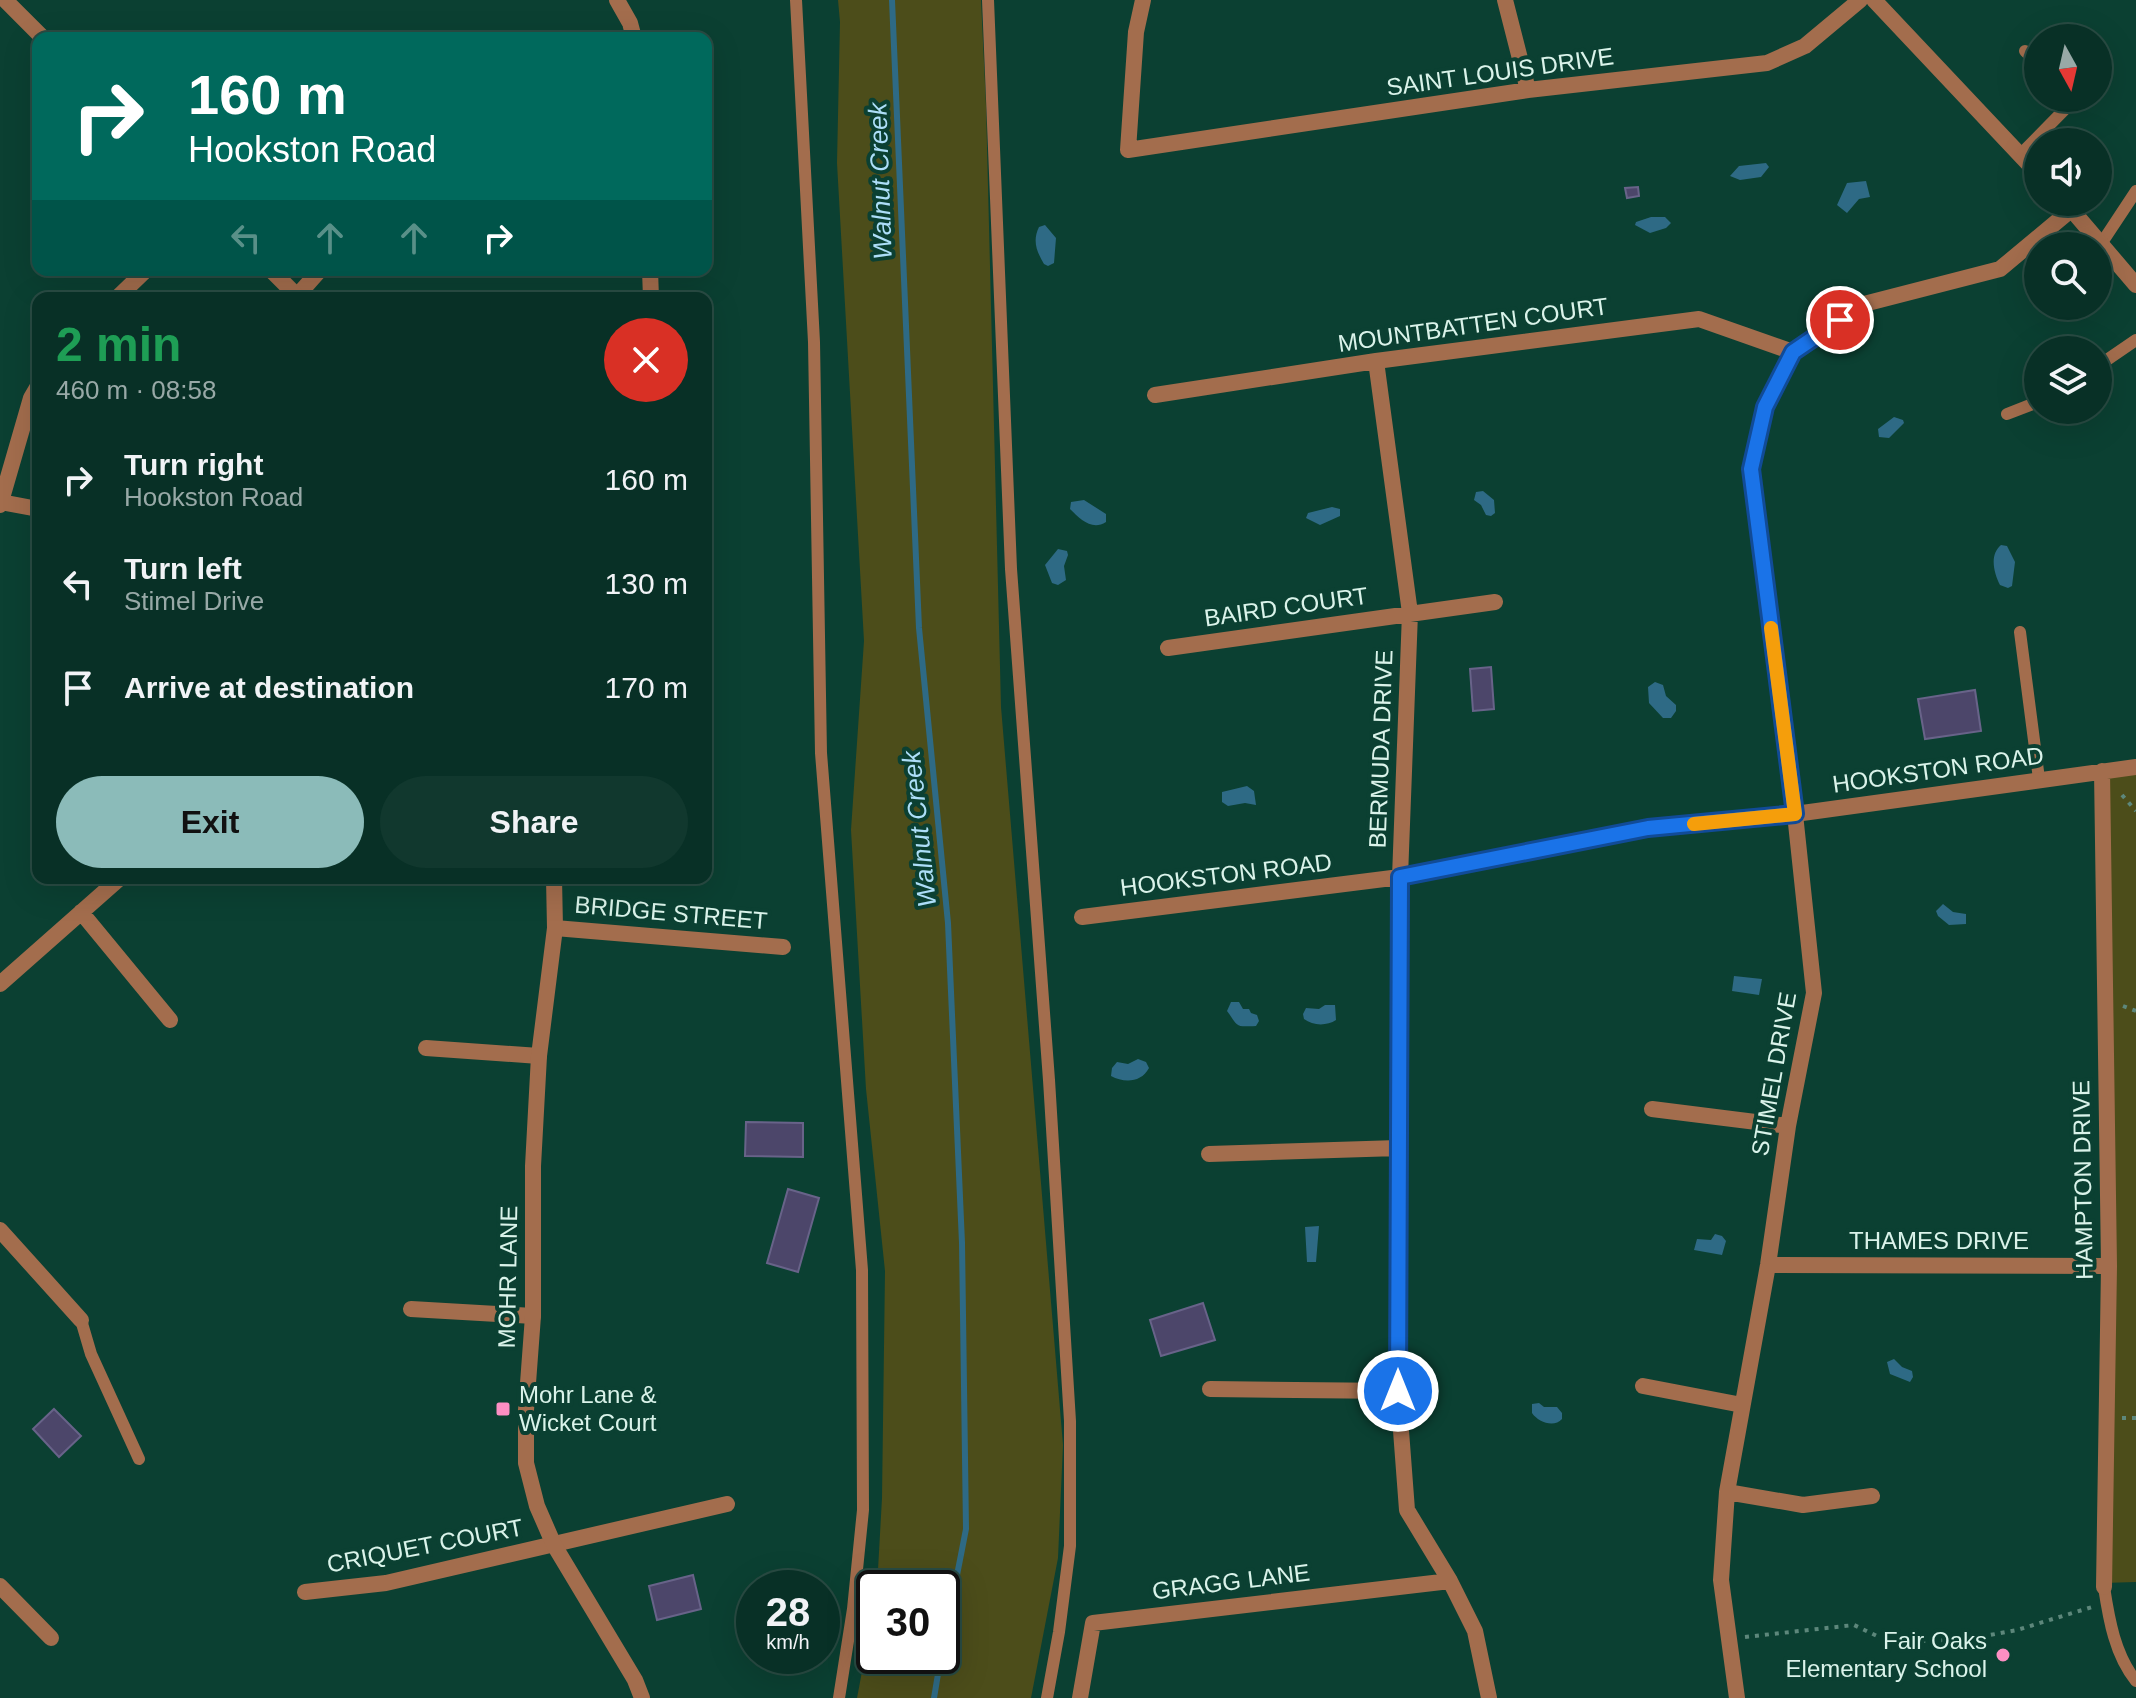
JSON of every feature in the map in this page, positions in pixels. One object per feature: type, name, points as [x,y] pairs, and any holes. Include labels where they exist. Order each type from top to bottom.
[{"type":"street","points":[[5,0],[37,32]]},
{"type":"street","points":[[617,0],[632,32]]},
{"type":"street","name":"SAINT LOUIS DRIVE","points":[[1143,0],[1136,32],[1128,150],[1528,90],[1767,63],[1805,46],[1860,0]]},
{"type":"street","points":[[1505,0],[1528,90]]},
{"type":"street","points":[[1881,2],[2024,159]]},
{"type":"street","name":"STIMEL DRIVE","points":[[1737,1698],[1721,1580],[1727,1492],[1768,1265],[1788,1126],[1814,993],[1795,814],[1751,469],[1765,407],[1793,352],[1864,304],[2000,269],[2057,216]]},
{"type":"street","points":[[2077,216],[2091,232]]},
{"type":"street","points":[[2112,257],[2136,285]]},
{"type":"street","points":[[123,292],[140,276]]},
{"type":"street","points":[[277,276],[293,292]]},
{"type":"street","points":[[302,292],[315,276]]},
{"type":"street","name":"MOUNTBATTEN COURT","points":[[1155,395],[1376,361],[1699,319],[1793,352]]},
{"type":"street","name":"BERMUDA DRIVE","points":[[1376,361],[1410,613],[1400,877],[1398,1148],[1398,1391],[1407,1510],[1450,1581],[1475,1631],[1489,1698]]},
{"type":"street","points":[[32,396],[0,503],[32,508]]},
{"type":"street","name":"BAIRD COURT","points":[[1168,648],[1495,602]]},
{"type":"street","name":"HOOKSTON ROAD","points":[[1082,917],[1400,877],[1648,828],[1795,814],[2136,767]]},
{"type":"street","name":"HAMPTON DRIVE","points":[[2102,771],[2109,1266],[2105,1595]]},
{"type":"street","points":[[0,984],[113,884]]},
{"type":"street","name":"MOHR LANE","points":[[554,884],[555,928],[539,1056],[533,1166],[533,1316],[526,1410],[526,1463],[537,1506],[554,1545],[635,1680],[642,1698]]},
{"type":"street","points":[[81,912],[170,1020]]},
{"type":"street","name":"BRIDGE STREET","points":[[555,928],[783,947]]},
{"type":"street","points":[[426,1048],[539,1056]]},
{"type":"street","points":[[1652,1109],[1788,1126]]},
{"type":"street","points":[[1209,1154],[1398,1148]]},
{"type":"street","points":[[0,1230],[81,1320]]},
{"type":"street","name":"THAMES DRIVE","points":[[1768,1265],[2109,1266]]},
{"type":"street","points":[[411,1309],[533,1316]]},
{"type":"street","points":[[1643,1386],[1742,1405]]},
{"type":"street","points":[[1210,1389],[1398,1391]]},
{"type":"street","points":[[1727,1492],[1803,1505],[1872,1496]]},
{"type":"street","name":"CRIQUET COURT","points":[[305,1592],[386,1583],[727,1504]]},
{"type":"street","name":"GRAGG LANE","points":[[1080,1698],[1093,1623],[1450,1581]]},
{"type":"street","points":[[0,1586],[51,1638]]},
{"type":"lane","points":[[796,0],[814,342],[821,753],[862,1270],[863,1510],[853,1609],[839,1698]]},
{"type":"lane","points":[[988,0],[1011,569],[1049,1080],[1070,1421],[1070,1546],[1047,1698]]},
{"type":"lane","points":[[2020,155],[2062,112]]},
{"type":"lane","points":[[2109,232],[2136,191]]},
{"type":"lane","points":[[2112,356],[2136,340]]},
{"type":"lane","points":[[2007,414],[2024,407]]},
{"type":"lane","points":[[2020,632],[2039,779]]},
{"type":"lane","points":[[81,1320],[91,1354],[139,1459]]},
{"type":"lane","points":[[2105,1595],[2124,1666],[2136,1681]]},
{"type":"path","points":[[1729,1639],[1854,1625],[1877,1636],[1903,1641],[1963,1640],[2017,1630],[2105,1595]]},
{"type":"shaded area","points":[[838,0],[981,0],[1001,707],[1063,1445],[1058,1558],[1031,1698],[857,1698],[862,1674],[960,1674],[960,1570],[878,1570],[885,1271],[866,1089],[851,830],[864,641],[837,163]]},
{"type":"shaded area","points":[[2136,767],[2136,1582],[2103,1583],[2102,772]]},
{"type":"water","points":[[1766,163],[1769,167],[1761,177],[1740,180],[1730,176],[1739,166]]},
{"type":"water","points":[[1866,181],[1870,197],[1859,199],[1847,213],[1837,205],[1847,183]]},
{"type":"water","points":[[1651,217],[1665,217],[1671,223],[1650,233],[1635,225]]},
{"type":"water","points":[[1045,225],[1056,238],[1054,263],[1048,266],[1041,260],[1036,242],[1039,227]]},
{"type":"water","points":[[1894,417],[1904,423],[1889,438],[1879,437],[1878,429]]},
{"type":"water","points":[[1483,491],[1494,500],[1495,513],[1491,516],[1486,515],[1474,500],[1476,492]]},
{"type":"water","points":[[1084,500],[1106,514],[1106,522],[1091,524],[1070,509],[1071,502]]},
{"type":"water","points":[[1332,507],[1340,509],[1340,516],[1320,525],[1306,518],[1308,513]]},
{"type":"water","points":[[2001,545],[2007,546],[2015,562],[2012,586],[2008,588],[2000,585],[1995,570],[1995,554]]},
{"type":"water","points":[[1058,549],[1067,551],[1068,555],[1064,566],[1066,580],[1058,585],[1052,583],[1045,565]]},
{"type":"water","points":[[1655,682],[1663,685],[1666,696],[1676,705],[1671,718],[1663,718],[1649,703],[1648,687]]},
{"type":"water","points":[[1247,786],[1254,791],[1256,805],[1228,806],[1222,802],[1222,792]]},
{"type":"water","points":[[1943,904],[1953,912],[1966,914],[1966,924],[1949,925],[1938,916],[1936,911]]},
{"type":"water","points":[[1734,976],[1762,979],[1759,995],[1732,991]]},
{"type":"water","points":[[1231,1002],[1239,1002],[1243,1009],[1257,1015],[1259,1021],[1256,1026],[1236,1023],[1227,1011]]},
{"type":"water","points":[[1325,1005],[1335,1005],[1336,1020],[1320,1024],[1304,1019],[1306,1008],[1319,1009]]},
{"type":"water","points":[[1138,1059],[1146,1062],[1149,1068],[1142,1077],[1121,1080],[1111,1076],[1117,1062],[1128,1064]]},
{"type":"water","points":[[1319,1226],[1316,1262],[1307,1262],[1305,1227]]},
{"type":"water","points":[[1715,1234],[1726,1241],[1722,1255],[1694,1250],[1697,1239],[1711,1240]]},
{"type":"water","points":[[1894,1359],[1912,1371],[1910,1382],[1890,1374],[1887,1362]]},
{"type":"water","points":[[1539,1403],[1544,1407],[1557,1407],[1562,1419],[1546,1423],[1538,1419],[1532,1413],[1532,1404]]},
{"type":"building","points":[[1638,187],[1639,196],[1627,198],[1625,188]]},
{"type":"building","points":[[1491,667],[1494,709],[1473,711],[1470,669]]},
{"type":"building","points":[[1975,690],[1981,731],[1925,739],[1918,699]]},
{"type":"building","points":[[746,1122],[803,1123],[803,1157],[745,1156]]},
{"type":"building","points":[[788,1189],[819,1198],[798,1272],[767,1263]]},
{"type":"building","points":[[1203,1303],[1215,1340],[1161,1356],[1150,1320]]},
{"type":"building","points":[[54,1409],[81,1436],[59,1457],[33,1429]]},
{"type":"building","points":[[693,1575],[701,1609],[657,1620],[649,1586]]},
{"type":"waterway","name":"Walnut Creek","points":[[892,0],[919,628],[948,923],[962,1243],[966,1529],[958,1570]]},
{"type":"waterway","name":"Walnut Creek","points":[[934,1698],[938,1674]]},
{"type":"slow traffic","points":[[1694,824],[1795,814],[1771,628]]},
{"type":"place","name":"Mohr Lane & Wicket Court","points":[[503,1409]]},
{"type":"place","name":"Fair Oaks Elementary School","points":[[2003,1655]]},
{"type":"route","points":[[1398,1391],[1400,877],[1648,828],[1795,814],[1751,469],[1765,407],[1793,352],[1840,320]]}]
